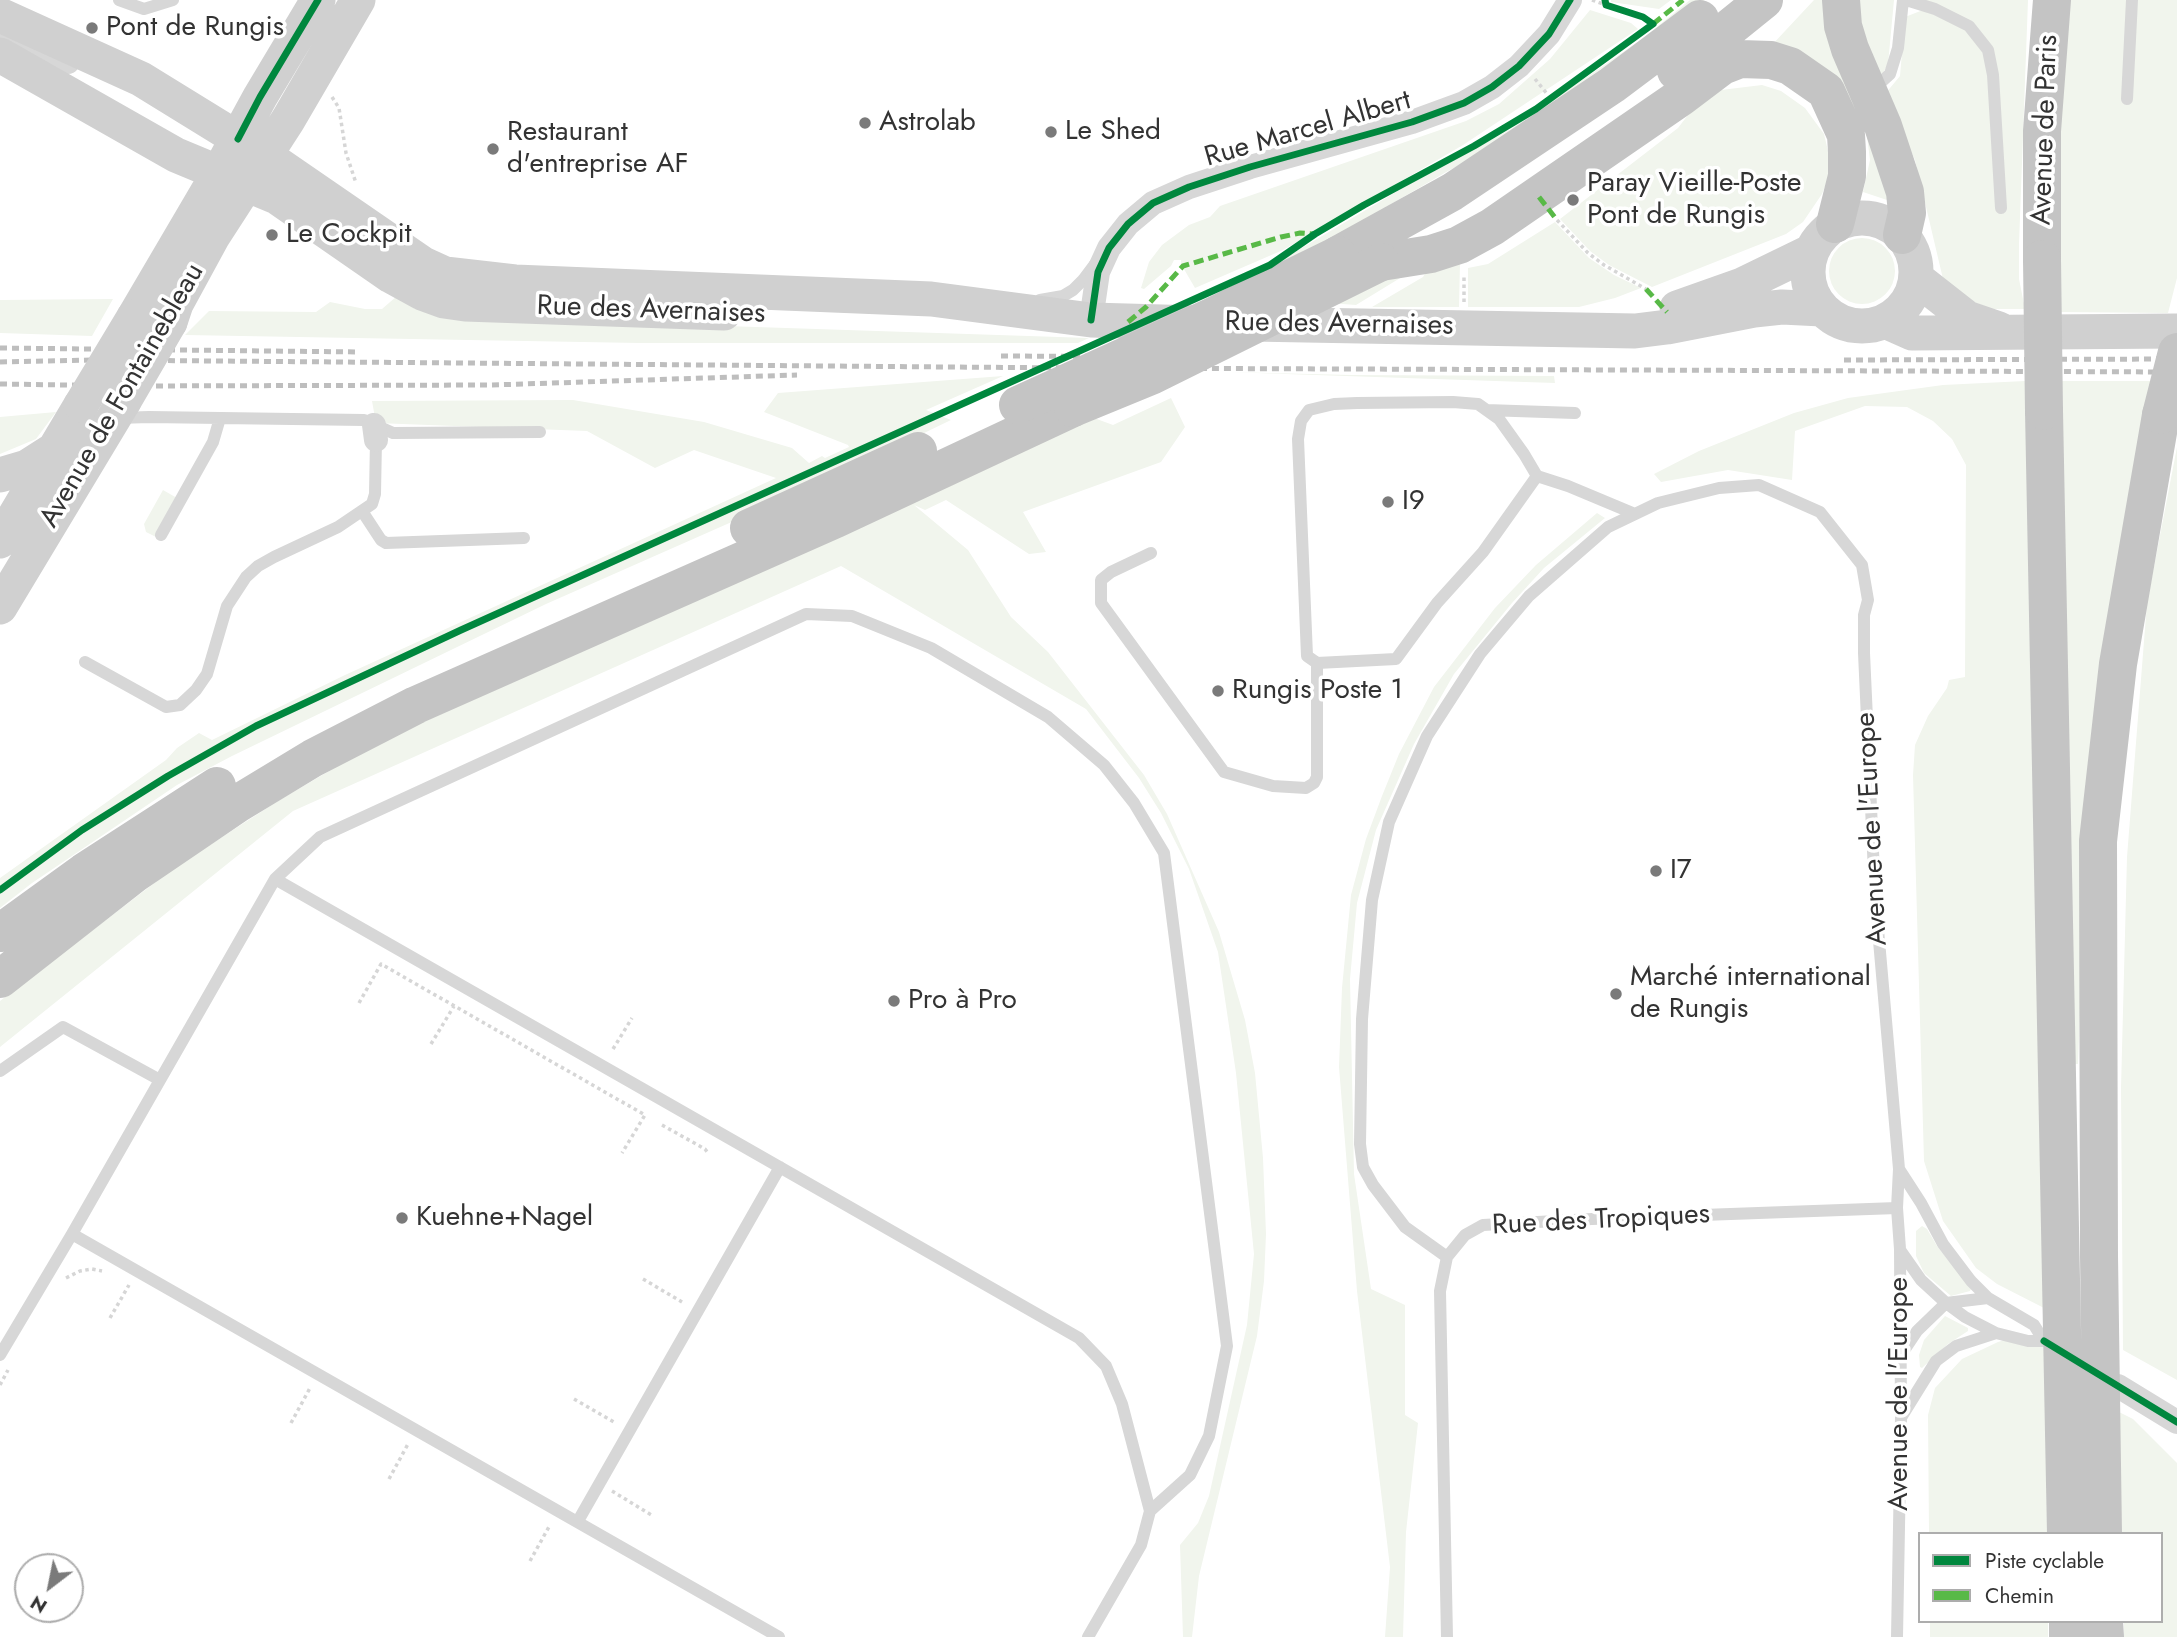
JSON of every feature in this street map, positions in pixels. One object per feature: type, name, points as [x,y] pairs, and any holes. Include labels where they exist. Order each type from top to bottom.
[{"type":"highway","points":[[0,979],[134,874],[237,804],[313,758],[416,705],[773,532],[1018,405],[1209,318],[1338,255],[1452,192],[1612,85],[1723,0]]},
{"type":"highway","points":[[0,933],[149,829],[224,781],[329,722],[588,600],[773,532],[1163,371],[1381,262],[1471,211],[1582,139],[1650,91],[1764,0]]},
{"type":"highway","points":[[1841,0],[1843,26],[1883,126],[1905,192],[1907,213],[1902,234]]},
{"type":"highway","name":"Avenue de Paris","points":[[2052,0],[2042,131],[2042,259],[2066,1532]]},
{"type":"highway","points":[[1381,262],[1431,254],[1459,245],[1492,227],[1671,105],[1721,66],[1740,59],[1772,60],[1790,66],[1826,91],[1846,135],[1847,176],[1824,237]]},
{"type":"highway","points":[[2103,1532],[2098,841],[2118,664],[2161,415],[2177,352]]},
{"type":"main road","points":[[252,147],[260,97],[318,0]]},
{"type":"main road","points":[[4,601],[15,564],[15,554],[11,545],[1,538],[52,451],[134,317],[358,0]]},
{"type":"main road","name":"Rue des Avernaises","points":[[0,15],[141,79],[252,147],[423,264],[445,274],[515,282],[933,300],[1091,320]]},
{"type":"main road","name":"Rue des Avernaises","points":[[0,55],[129,130],[231,179],[277,197],[391,276],[422,293],[444,301],[980,325],[1091,320],[1635,331],[1754,310],[1782,307],[1822,309]]},
{"type":"main road","name":"Avenue de Fontainebleau","points":[[4,601],[170,322],[231,179]]},
{"type":"main road","points":[[1852,218],[1870,218],[1888,224],[1902,234],[1911,247],[1916,262],[1916,278],[1911,296],[1900,311],[1885,321],[1868,326],[1852,325],[1836,319],[1822,309],[1809,281],[1808,265],[1824,237],[1852,218]]},
{"type":"main road","name":"Rue des Avernaises","points":[[1587,328],[1667,312],[1742,285],[1824,237]]},
{"type":"main road","points":[[1916,278],[1967,318],[2009,332]]},
{"type":"main road","points":[[1885,321],[1912,332],[2177,331]]},
{"type":"main road","points":[[0,475],[27,467],[52,451]]},
{"type":"street","name":"Rue Marcel Albert","points":[[1091,320],[1098,272],[1109,248],[1128,224],[1153,203],[1189,187],[1250,167],[1412,122],[1464,103],[1492,87],[1518,66],[1549,34],[1564,2]]},
{"type":"street","points":[[0,44],[5,41],[61,61],[141,79]]},
{"type":"street","points":[[2118,1386],[2177,1422]]},
{"type":"lane","points":[[119,0],[144,9],[155,3],[173,0]]},
{"type":"lane","points":[[1866,86],[1879,84],[1890,74],[1898,48],[1905,0],[1935,9],[1969,26],[1988,50],[1993,75],[2001,208]]},
{"type":"lane","points":[[2127,99],[2132,0]]},
{"type":"lane","points":[[933,300],[1053,299],[1073,290],[1109,248]]},
{"type":"lane","points":[[1537,476],[1483,552],[1437,603],[1396,659],[1317,663],[1307,656],[1298,439],[1301,421],[1309,410],[1334,404],[1357,403],[1478,404],[1499,419],[1537,476],[1635,514]]},
{"type":"lane","points":[[85,663],[156,703],[166,707],[180,705],[197,690],[207,674],[227,606],[246,577],[274,557],[338,527],[372,504],[376,495],[375,433],[364,420],[220,418],[119,410]]},
{"type":"lane","points":[[1486,410],[1575,413]]},
{"type":"lane","points":[[161,535],[213,442],[220,418]]},
{"type":"lane","points":[[375,433],[540,432]]},
{"type":"lane","name":"Avenue de l'Europe","points":[[1447,1257],[1405,1227],[1373,1185],[1363,1167],[1360,1144],[1362,1019],[1372,900],[1389,822],[1427,736],[1480,654],[1529,596],[1608,527],[1658,503],[1706,491],[1759,485],[1820,512],[1862,565],[1868,600],[1864,615],[1864,653],[1875,895],[1899,1169],[1897,1208],[1900,1250],[1901,1417],[1897,1637]]},
{"type":"lane","points":[[362,511],[381,540],[386,543],[524,538]]},
{"type":"lane","points":[[1151,553],[1111,572],[1101,580],[1101,603],[1224,772],[1273,786],[1306,788],[1314,782],[1317,777],[1317,663]]},
{"type":"lane","points":[[0,1355],[275,879],[320,837],[806,614],[852,616],[931,648],[1048,717],[1104,765],[1135,803],[1164,853],[1227,1346],[1209,1436],[1190,1475],[1150,1511]]},
{"type":"lane","points":[[275,879],[1079,1338],[1106,1366],[1122,1404],[1150,1511],[1142,1545],[1088,1637]]},
{"type":"lane","points":[[0,1071],[64,1027],[160,1080]]},
{"type":"lane","points":[[578,1521],[780,1167]]},
{"type":"lane","points":[[1899,1169],[1921,1202],[1943,1244],[1970,1282],[1988,1298],[2034,1325],[2044,1341],[2028,1341],[1996,1333],[1965,1317],[1921,1280],[1900,1250]]},
{"type":"lane","name":"Rue des Tropiques","points":[[1447,1257],[1465,1235],[1483,1225],[1897,1208]]},
{"type":"lane","points":[[72,1234],[779,1637]]},
{"type":"lane","points":[[1447,1257],[1440,1291],[1440,1347],[1447,1637]]},
{"type":"lane","points":[[1901,1355],[1917,1331],[1946,1303],[1988,1298]]},
{"type":"lane","points":[[1901,1417],[1936,1361],[1956,1346],[1996,1333]]},
{"type":"path","points":[[1592,0],[1608,4]]},
{"type":"path","points":[[1537,81],[1545,90]]},
{"type":"path","points":[[328,90],[340,108],[346,153],[357,188]]},
{"type":"path","points":[[1544,104],[1560,93]]},
{"type":"path","points":[[1557,220],[1588,253],[1646,289]]},
{"type":"path","points":[[1464,268],[1464,312]]},
{"type":"path","points":[[359,1003],[381,964],[645,1115],[622,1153]]},
{"type":"path","points":[[431,1044],[454,1006]]},
{"type":"path","points":[[613,1049],[632,1018]]},
{"type":"path","points":[[662,1125],[708,1153]]},
{"type":"path","points":[[58,1284],[80,1271],[92,1269],[106,1272]]},
{"type":"path","points":[[643,1279],[682,1302]]},
{"type":"path","points":[[110,1318],[129,1285]]},
{"type":"path","points":[[0,1384],[10,1366]]},
{"type":"path","points":[[291,1423],[310,1388]]},
{"type":"path","points":[[574,1399],[614,1422]]},
{"type":"path","points":[[389,1479],[408,1444],[398,1438]]},
{"type":"path","points":[[611,1490],[653,1516]]},
{"type":"path","points":[[530,1560],[550,1525]]},
{"type":"shaded area","points":[[1611,0],[1671,0],[1659,9]]},
{"type":"shaded area","points":[[1690,0],[1705,0],[1520,134],[1448,171],[1231,297],[1263,271],[1413,182],[1511,129],[1642,39]]},
{"type":"shaded area","points":[[1814,0],[1827,0],[1890,201],[1863,192],[1870,160],[1866,128],[1771,46]]},
{"type":"shaded area","points":[[1848,0],[1894,0],[1888,64],[1883,73],[1878,75]]},
{"type":"shaded area","points":[[1924,0],[2028,0],[2019,244],[2019,279],[2025,309],[1992,309],[1961,297],[1943,279],[1915,160],[1885,94],[1900,76],[1905,17],[1923,10]]},
{"type":"shaded area","points":[[2063,0],[2177,0],[2177,278],[2168,313],[2060,312],[2057,256]]},
{"type":"shaded area","points":[[1590,10],[1631,23],[1638,29],[1463,145],[1283,250],[1195,288],[1181,260],[1174,260],[1171,266],[1144,289],[1141,288],[1149,262],[1162,245],[1189,225],[1210,217],[1220,206],[1466,121],[1499,104],[1550,59]]},
{"type":"shaded area","points":[[1762,85],[1781,91],[1805,108],[1824,134],[1828,151],[1828,179],[1822,194],[1803,222],[1786,234],[1652,287],[1609,265],[1590,251],[1560,219],[1678,128],[1691,111],[1721,90]]},
{"type":"shaded area","points":[[1555,222],[1589,258],[1614,275],[1641,288],[1579,307],[1468,307],[1468,268],[1488,264]]},
{"type":"shaded area","points":[[1855,238],[1869,238],[1881,243],[1890,252],[1895,271],[1893,284],[1886,295],[1869,304],[1855,304],[1843,299],[1834,290],[1829,278],[1829,264],[1834,252],[1843,243]]},
{"type":"shaded area","points":[[1460,263],[1459,307],[1372,307],[1423,277],[1428,269]]},
{"type":"shaded area","points":[[1410,272],[1356,305],[1329,303],[1362,286]]},
{"type":"shaded area","points":[[397,296],[635,323],[1089,338],[1078,343],[639,343],[185,335],[209,311],[316,312],[330,302],[365,309],[382,309]]},
{"type":"shaded area","points":[[113,299],[92,336],[0,333],[0,300]]},
{"type":"shaded area","points":[[1226,372],[1554,376],[1555,383]]},
{"type":"shaded area","points":[[1003,376],[926,410],[951,420],[829,479],[546,604],[177,785],[32,883],[0,908],[0,878],[166,760],[177,748],[199,733],[212,740],[345,675],[776,478],[694,450],[655,468],[587,431],[376,423],[372,401],[573,400],[704,422],[792,448],[809,463],[849,447],[764,412],[778,393]]},
{"type":"shaded area","points":[[2025,381],[2046,1309],[1997,1284],[1976,1268],[1943,1221],[1924,1161],[1913,775],[1915,745],[1928,716],[1947,688],[1949,680],[1965,677],[1966,465],[1952,439],[1933,421],[1907,407],[1865,406],[1795,431],[1792,480],[1728,470],[1661,482],[1654,474],[1699,451],[1794,413],[1848,398],[1943,385]]},
{"type":"shaded area","points":[[2062,381],[2151,381],[2085,882],[2078,1064],[2073,1064]]},
{"type":"shaded area","points":[[1171,398],[1185,427],[1161,462],[1023,512],[1046,552],[1029,554],[946,500],[925,510],[914,505],[968,550],[1011,617],[1048,652],[1144,775],[1167,814],[1219,932],[1245,1020],[1255,1073],[1263,1158],[1266,1234],[1264,1281],[1257,1336],[1199,1576],[1192,1637],[1183,1637],[1180,1545],[1198,1523],[1209,1496],[1247,1325],[1254,1254],[1236,1073],[1218,952],[1189,869],[1161,813],[1139,778],[1086,709],[841,566],[293,811],[0,1047],[0,1001],[174,868],[278,801],[418,719],[1086,415],[1113,425]]},
{"type":"shaded area","points":[[56,412],[36,439],[0,454],[0,417]]},
{"type":"shaded area","points":[[2177,447],[2177,1380],[2123,1350],[2121,1088],[2127,857],[2147,603]]},
{"type":"shaded area","points":[[163,490],[177,498],[156,537],[146,532],[144,524]]},
{"type":"shaded area","points":[[1597,513],[1605,518],[1544,568],[1454,674],[1414,744],[1376,830],[1357,903],[1350,979],[1354,1174],[1371,1289],[1405,1305],[1405,1415],[1418,1423],[1406,1532],[1403,1637],[1385,1637],[1390,1567],[1357,1291],[1339,1067],[1342,988],[1351,895],[1366,839],[1382,796],[1399,754],[1434,687],[1495,608],[1536,565]]},
{"type":"shaded area","points":[[1922,1226],[1927,1229],[1970,1291],[1951,1296],[1924,1273],[1916,1256],[1916,1231]]},
{"type":"shaded area","points":[[1945,1316],[1968,1328],[1968,1331],[1948,1344],[1922,1368],[1919,1355],[1924,1340]]},
{"type":"shaded area","points":[[2015,1337],[2045,1343],[2047,1532],[1929,1532],[1928,1415],[1935,1388],[1962,1359]]},
{"type":"shaded area","points":[[2119,1412],[2133,1419],[2177,1463],[2177,1637],[2124,1637],[2124,1623],[2163,1623],[2163,1532],[2121,1532]]},
{"type":"shaded area","points":[[1930,1623],[2048,1623],[2048,1637],[1930,1637]]},
{"type":"railway","points":[[0,348],[360,352]]},
{"type":"railway","points":[[1001,356],[1228,357]]},
{"type":"railway","points":[[1844,360],[2177,359]]},
{"type":"railway","points":[[0,362],[95,360],[1073,368],[2177,372]]},
{"type":"railway","points":[[0,384],[492,385],[797,375]]},
{"type":"marked path","points":[[1653,24],[1683,0]]},
{"type":"marked path","points":[[1539,197],[1557,220]]},
{"type":"marked path","points":[[1128,322],[1146,307],[1183,266],[1281,237],[1300,233],[1313,234]]},
{"type":"marked path","points":[[1646,289],[1667,312]]},
{"type":"cycle path","points":[[238,139],[318,0]]},
{"type":"cycle path","points":[[1091,320],[1098,272],[1109,248],[1128,224],[1153,203],[1189,187],[1250,167],[1412,122],[1464,103],[1492,87],[1519,66],[1549,34],[1570,0]]},
{"type":"cycle path","points":[[0,890],[82,830],[168,776],[256,726],[461,630],[1270,265],[1364,205],[1536,109],[1653,24],[1643,17],[1606,5],[1605,0]]},
{"type":"cycle path","points":[[2044,1341],[2177,1422]]},
{"type":"place","name":"Pont de Rungis","points":[[92,28]]},
{"type":"place","name":"Astrolab","points":[[865,123]]},
{"type":"place","name":"Le Shed","points":[[1051,132]]},
{"type":"place","name":"Restaurant d'entreprise AF","points":[[493,149]]},
{"type":"place","name":"Paray Vieille-Poste Pont de Rungis","points":[[1573,200]]},
{"type":"place","name":"Le Cockpit","points":[[272,235]]},
{"type":"place","name":"I9","points":[[1388,502]]},
{"type":"place","name":"Rungis Poste 1","points":[[1218,691]]},
{"type":"place","name":"I7","points":[[1656,871]]},
{"type":"place","name":"Marché international de Rungis","points":[[1616,994]]},
{"type":"place","name":"Pro à Pro","points":[[894,1001]]},
{"type":"place","name":"Kuehne+Nagel","points":[[402,1218]]}]
